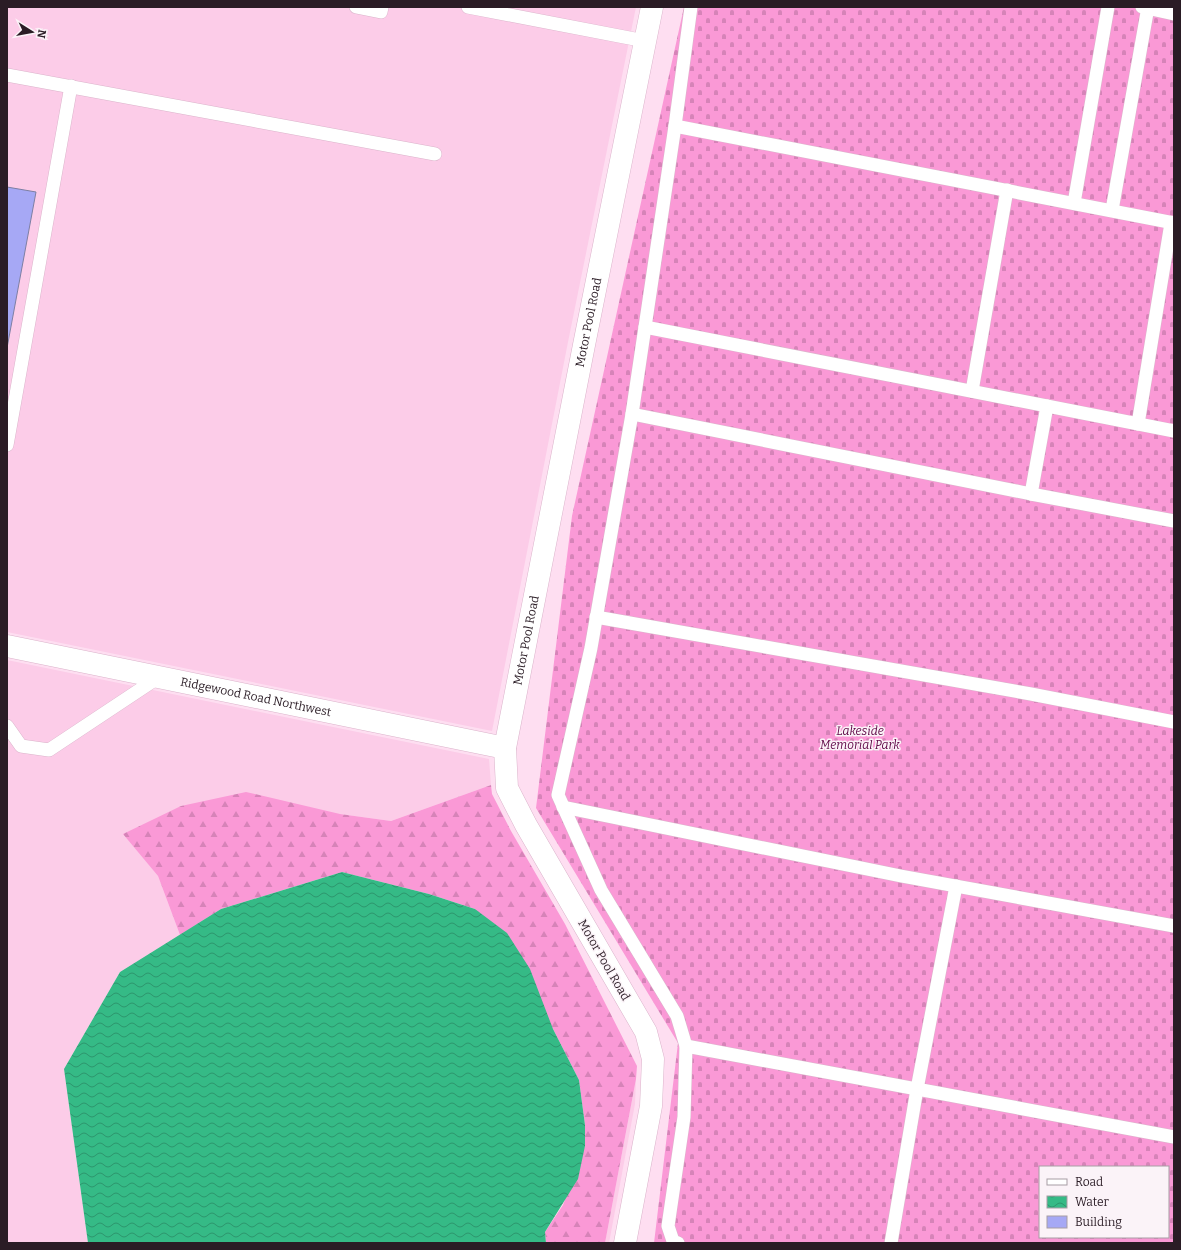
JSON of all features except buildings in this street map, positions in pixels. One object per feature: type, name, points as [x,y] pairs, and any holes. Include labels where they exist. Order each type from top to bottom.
[{"type":"street","name":"Motor Pool Road","points":[[625,1243],[651,1106],[653,1059],[646,1032],[526,826],[507,788],[504,748],[652,7]]},
{"type":"street","name":"Ridgewood Road Northwest","points":[[7,646],[504,748]]},
{"type":"lane","points":[[356,7],[381,12],[382,7]]},
{"type":"lane","points":[[468,7],[645,41]]},
{"type":"lane","points":[[678,1243],[673,1241],[668,1226],[684,1117],[686,1046],[677,1016],[601,890],[558,795],[591,648],[632,414],[675,126],[691,7]]},
{"type":"lane","points":[[1074,203],[1108,7]]},
{"type":"lane","points":[[1112,210],[1146,7],[1174,14]]},
{"type":"lane","points":[[7,75],[435,154]]},
{"type":"lane","points":[[7,445],[71,86]]},
{"type":"lane","points":[[675,126],[1112,210],[1172,223],[1138,424]]},
{"type":"lane","points":[[972,391],[1007,190]]},
{"type":"lane","points":[[645,327],[1174,431]]},
{"type":"lane","points":[[1031,494],[1047,406]]},
{"type":"lane","points":[[632,414],[1031,494],[1174,521]]},
{"type":"lane","points":[[596,617],[1031,694],[1174,722]]},
{"type":"lane","points":[[7,726],[21,746],[49,750],[159,677]]},
{"type":"lane","points":[[563,807],[956,886],[1174,926]]},
{"type":"lane","points":[[891,1243],[917,1089],[956,886]]},
{"type":"lane","points":[[686,1046],[1174,1137]]},
{"type":"shaded area","points":[[7,7],[636,7],[568,342],[492,731],[7,632]]},
{"type":"shaded area","points":[[7,660],[489,759],[491,785],[391,821],[340,814],[124,834],[158,876],[180,935],[120,972],[64,1069],[88,1243],[7,1243]]},
{"type":"shaded area","points":[[636,1079],[635,1104],[609,1243],[605,1243]]},
{"type":"green space","name":"Lakeside Memorial Park","points":[[684,7],[1174,7],[1174,1243],[654,1243],[678,1043],[536,808],[572,516]]},
{"type":"green space","points":[[491,785],[492,794],[511,831],[565,924],[637,1066],[636,1079],[605,1243],[546,1243],[545,1232],[563,1205],[585,1146],[585,1125],[579,1080],[553,1029],[475,909],[429,894],[342,872],[221,909],[180,935],[158,876],[123,834],[181,806],[246,792],[340,814],[391,821]]},
{"type":"water","points":[[342,872],[429,894],[475,909],[507,933],[530,969],[553,1029],[579,1080],[585,1125],[585,1146],[578,1179],[545,1232],[546,1243],[88,1243],[64,1069],[120,972],[221,909]]}]
